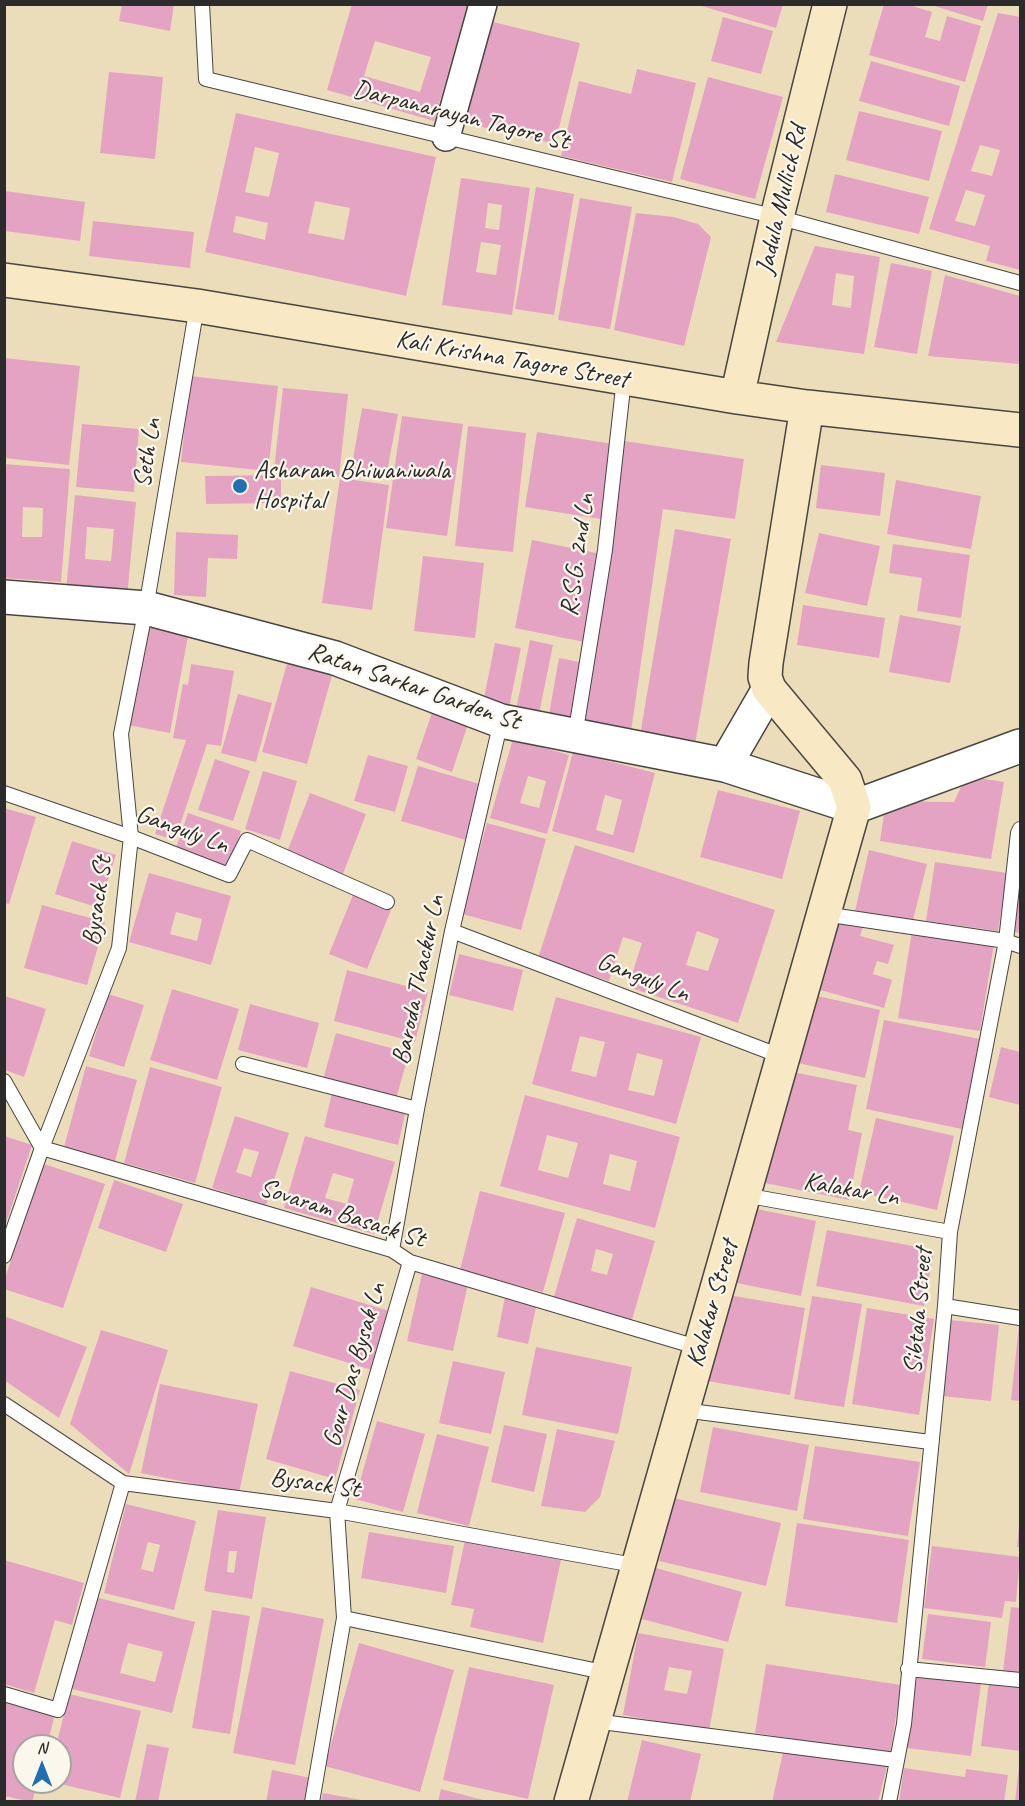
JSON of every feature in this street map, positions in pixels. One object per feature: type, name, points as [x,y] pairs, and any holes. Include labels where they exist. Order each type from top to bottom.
[{"type":"main road","name":"Jadula Mullick Rd","points":[[736,397],[830,4]]},
{"type":"main road","name":"Kali Krishna Tagore Street","points":[[4,280],[197,306],[736,397],[1020,430]]},
{"type":"main road","points":[[807,407],[765,677],[769,689],[845,780],[855,807]]},
{"type":"main road","name":"Kalakar Street","points":[[572,1802],[855,807]]},
{"type":"street","points":[[446,137],[483,4]]},
{"type":"street","name":"Ratan Sarkar Garden St","points":[[4,597],[146,608],[335,658],[501,721],[725,765],[855,807]]},
{"type":"street","points":[[725,765],[769,689]]},
{"type":"street","points":[[855,807],[1020,747]]},
{"type":"lane","name":"Darpanarayan Tagore St","points":[[202,4],[206,79],[777,218],[1020,283]]},
{"type":"lane","name":"Seth Ln","points":[[146,608],[197,306]]},
{"type":"lane","name":"R.S.G. 2nd Ln","points":[[575,736],[604,550],[624,379]]},
{"type":"lane","name":"Bysack St","points":[[4,1256],[42,1148],[119,948],[131,837],[121,734],[146,608]]},
{"type":"lane","name":"Baroda Thackur Ln","points":[[392,1250],[452,932],[501,721]]},
{"type":"lane","name":"Ganguly Ln","points":[[4,793],[131,837],[228,875],[247,840],[387,902]]},
{"type":"lane","name":"Sibtala Street","points":[[889,1802],[904,1724],[945,1306],[950,1232],[1006,941],[1020,829]]},
{"type":"lane","points":[[824,914],[1006,941],[1020,946]]},
{"type":"lane","name":"Ganguly Ln","points":[[452,932],[783,1058]]},
{"type":"lane","points":[[243,1064],[417,1109]]},
{"type":"lane","points":[[4,1081],[42,1148]]},
{"type":"lane","name":"Sovaram Basack St","points":[[42,1148],[392,1250],[410,1262],[700,1348]]},
{"type":"lane","name":"Kalakar Ln","points":[[744,1195],[950,1232]]},
{"type":"lane","name":"Gour Das Bysak Ln","points":[[312,1802],[344,1618],[337,1511],[410,1262]]},
{"type":"lane","points":[[945,1306],[1020,1318]]},
{"type":"lane","name":"Bysack St","points":[[4,1404],[123,1483],[337,1511],[639,1566]]},
{"type":"lane","points":[[683,1410],[930,1442]]},
{"type":"lane","points":[[4,1694],[58,1710],[123,1483]]},
{"type":"lane","points":[[344,1618],[608,1673]]},
{"type":"lane","points":[[908,1669],[1020,1680]]},
{"type":"lane","points":[[594,1721],[896,1760]]},
{"type":"building","points":[[122,4],[174,4],[170,31],[119,21]]},
{"type":"building","points":[[352,4],[468,4],[434,121],[327,90]],"holes":[[[375,41],[431,57],[420,92],[364,76]]]},
{"type":"building","points":[[695,4],[783,4],[776,28]]},
{"type":"building","points":[[884,4],[906,4],[932,12],[925,37],[940,41],[947,16],[981,26],[965,82],[869,55]]},
{"type":"building","points":[[928,4],[988,4],[983,21]]},
{"type":"building","points":[[998,13],[1020,17],[1020,270],[986,261],[990,246],[929,229]],"holes":[[[980,145],[1000,150],[992,176],[971,171]],[[966,190],[985,195],[975,226],[955,221]]]},
{"type":"building","points":[[723,17],[773,31],[761,74],[711,61]]},
{"type":"building","points":[[489,21],[580,43],[555,144],[465,123]]},
{"type":"building","points":[[871,61],[960,86],[949,126],[859,101]]},
{"type":"building","points":[[637,69],[696,83],[672,182],[561,156],[579,81],[631,94]]},
{"type":"building","points":[[109,72],[163,77],[155,159],[100,153]]},
{"type":"building","points":[[708,77],[783,97],[755,199],[680,179]]},
{"type":"building","points":[[859,111],[942,131],[929,181],[846,160]]},
{"type":"building","points":[[236,113],[436,157],[406,296],[205,252]],"holes":[[[255,147],[279,153],[269,197],[245,192]],[[315,201],[350,208],[344,240],[308,233]],[[236,216],[268,223],[265,240],[233,232]]]},
{"type":"building","points":[[835,174],[929,197],[919,234],[826,212]]},
{"type":"building","points":[[461,178],[530,188],[512,315],[442,305]],"holes":[[[488,203],[502,205],[499,230],[485,228]],[[481,242],[501,245],[496,275],[476,272]]]},
{"type":"building","points":[[536,187],[574,194],[554,315],[515,309]]},
{"type":"building","points":[[5,191],[85,202],[80,241],[5,231]]},
{"type":"building","points":[[580,198],[632,207],[610,329],[558,320]]},
{"type":"building","points":[[636,213],[674,217],[698,224],[711,237],[684,346],[614,330]]},
{"type":"building","points":[[93,221],[194,232],[190,268],[89,256]]},
{"type":"building","points":[[815,246],[880,257],[864,354],[776,342]],"holes":[[[836,273],[854,276],[851,308],[832,305]]]},
{"type":"building","points":[[891,263],[932,271],[917,354],[874,347]]},
{"type":"building","points":[[945,275],[1020,296],[1020,364],[928,356]]},
{"type":"building","points":[[4,358],[80,366],[69,465],[4,458]]},
{"type":"building","points":[[190,376],[278,386],[268,471],[181,462]]},
{"type":"building","points":[[283,388],[348,394],[339,477],[274,470]]},
{"type":"building","points":[[362,408],[398,414],[386,477],[351,470]]},
{"type":"building","points":[[402,416],[463,424],[447,536],[386,528]]},
{"type":"building","points":[[82,424],[139,429],[134,492],[76,487]]},
{"type":"building","points":[[468,426],[526,433],[513,552],[455,546]]},
{"type":"building","points":[[537,432],[613,444],[601,519],[525,507]]},
{"type":"building","points":[[624,441],[744,459],[735,519],[663,509],[631,732],[583,726]]},
{"type":"building","points":[[4,464],[70,469],[61,582],[4,578]],"holes":[[[23,507],[43,508],[42,537],[22,537]]]},
{"type":"building","points":[[821,465],[885,473],[880,516],[816,508]]},
{"type":"building","points":[[281,475],[281,503],[206,504],[205,476]]},
{"type":"building","points":[[340,478],[389,485],[372,610],[322,603]]},
{"type":"building","points":[[896,480],[981,496],[971,549],[887,534]]},
{"type":"building","points":[[75,495],[136,502],[127,597],[66,591]],"holes":[[[87,527],[114,529],[111,561],[85,559]]]},
{"type":"building","points":[[675,529],[731,539],[694,750],[639,741]]},
{"type":"building","points":[[176,532],[238,535],[237,559],[208,558],[206,597],[174,595]]},
{"type":"building","points":[[819,533],[880,546],[867,606],[805,593]]},
{"type":"building","points":[[532,540],[601,554],[584,642],[515,628]]},
{"type":"building","points":[[893,544],[970,555],[961,618],[917,611],[922,578],[889,573]]},
{"type":"building","points":[[423,556],[484,563],[475,638],[414,631]]},
{"type":"building","points":[[803,605],[885,618],[879,658],[797,645]]},
{"type":"building","points":[[900,615],[961,626],[950,683],[889,672]]},
{"type":"building","points":[[147,623],[189,631],[170,733],[128,725]]},
{"type":"building","points":[[530,640],[553,645],[539,714],[516,710]]},
{"type":"building","points":[[495,643],[521,648],[509,708],[483,703]]},
{"type":"building","points":[[559,658],[585,663],[573,725],[548,720]]},
{"type":"building","points":[[288,660],[333,672],[307,764],[262,752]]},
{"type":"building","points":[[191,664],[234,671],[221,746],[207,744],[175,840],[155,834],[186,740],[173,738],[183,684],[188,685]]},
{"type":"building","points":[[238,694],[272,703],[256,762],[221,753]]},
{"type":"building","points":[[433,710],[469,721],[452,772],[416,759]]},
{"type":"building","points":[[513,739],[569,755],[547,834],[490,818]],"holes":[[[528,776],[546,781],[539,808],[520,803]]]},
{"type":"building","points":[[573,752],[655,773],[634,853],[552,831]],"holes":[[[605,795],[622,800],[613,835],[596,830]]]},
{"type":"building","points":[[368,755],[408,766],[395,812],[354,801]]},
{"type":"building","points":[[215,759],[250,771],[233,821],[198,810]]},
{"type":"building","points":[[418,766],[483,785],[466,840],[401,821]]},
{"type":"building","points":[[263,771],[297,781],[280,840],[245,829]]},
{"type":"building","points":[[966,776],[1004,782],[991,859],[880,841],[886,801],[954,802]]},
{"type":"building","points":[[718,790],[800,811],[782,879],[700,857]]},
{"type":"building","points":[[310,793],[366,814],[343,874],[287,852]]},
{"type":"building","points":[[4,808],[36,817],[9,904],[4,903]]},
{"type":"building","points":[[188,813],[241,831],[228,869],[175,851]]},
{"type":"building","points":[[487,823],[546,839],[521,930],[462,914]]},
{"type":"building","points":[[72,841],[116,855],[99,908],[55,894]]},
{"type":"building","points":[[575,845],[775,910],[738,1023],[628,987],[642,943],[623,937],[609,981],[538,958]],"holes":[[[697,931],[719,939],[708,971],[686,965]]]},
{"type":"building","points":[[869,850],[927,864],[912,924],[855,911]]},
{"type":"building","points":[[935,862],[1007,873],[998,931],[926,921]]},
{"type":"building","points":[[149,873],[231,896],[211,965],[129,942]],"holes":[[[176,912],[202,919],[197,941],[170,934]]]},
{"type":"building","points":[[353,895],[391,910],[367,969],[329,954]]},
{"type":"building","points":[[1020,895],[1020,933],[1011,931]]},
{"type":"building","points":[[42,905],[105,922],[87,985],[24,968]]},
{"type":"building","points":[[837,920],[863,927],[860,936],[894,945],[888,964],[877,961],[873,974],[892,980],[884,1008],[817,989]]},
{"type":"building","points":[[912,931],[994,944],[980,1031],[898,1018]]},
{"type":"building","points":[[459,954],[523,970],[513,1011],[449,995]]},
{"type":"building","points":[[347,970],[428,992],[415,1042],[334,1021]]},
{"type":"building","points":[[172,989],[239,1009],[217,1080],[150,1060]]},
{"type":"building","points":[[108,994],[144,1005],[124,1067],[89,1056]]},
{"type":"building","points":[[813,995],[880,1010],[865,1078],[798,1063]]},
{"type":"building","points":[[5,996],[46,1009],[24,1077],[5,1070]]},
{"type":"building","points":[[556,997],[701,1037],[676,1124],[532,1084]],"holes":[[[580,1036],[605,1042],[596,1077],[571,1071]],[[637,1053],[663,1060],[654,1096],[628,1090]]]},
{"type":"building","points":[[250,1004],[319,1023],[307,1068],[238,1050]]},
{"type":"building","points":[[884,1020],[980,1039],[962,1129],[866,1109]]},
{"type":"building","points":[[336,1033],[409,1053],[396,1099],[323,1080]]},
{"type":"building","points":[[1001,1047],[1020,1052],[1020,1105],[989,1097]]},
{"type":"building","points":[[86,1066],[137,1080],[115,1161],[64,1147]]},
{"type":"building","points":[[150,1067],[222,1087],[195,1183],[124,1163]]},
{"type":"building","points":[[788,1071],[857,1085],[848,1130],[862,1133],[849,1200],[765,1183]]},
{"type":"building","points":[[332,1093],[406,1110],[398,1145],[324,1127]]},
{"type":"building","points":[[525,1095],[680,1137],[655,1228],[500,1186]],"holes":[[[547,1135],[578,1143],[568,1178],[538,1170]],[[610,1154],[637,1161],[630,1191],[603,1184]]]},
{"type":"building","points":[[235,1116],[289,1133],[266,1205],[212,1188]],"holes":[[[244,1148],[259,1152],[251,1177],[236,1172]]]},
{"type":"building","points":[[876,1118],[954,1136],[937,1210],[859,1192]]},
{"type":"building","points":[[4,1136],[32,1145],[5,1226],[4,1226]]},
{"type":"building","points":[[305,1136],[395,1162],[374,1234],[284,1208]],"holes":[[[333,1173],[354,1179],[347,1204],[325,1198]]]},
{"type":"building","points":[[44,1164],[105,1184],[63,1308],[4,1289],[4,1281]]},
{"type":"building","points":[[114,1180],[183,1204],[166,1252],[98,1228]]},
{"type":"building","points":[[480,1191],[565,1213],[543,1292],[460,1270]]},
{"type":"building","points":[[742,1206],[816,1221],[801,1296],[727,1281]]},
{"type":"building","points":[[577,1218],[655,1241],[631,1323],[553,1300]],"holes":[[[596,1249],[613,1254],[607,1275],[591,1271]]]},
{"type":"building","points":[[827,1230],[934,1250],[924,1306],[816,1286]]},
{"type":"building","points":[[422,1274],[468,1284],[453,1351],[407,1341]]},
{"type":"building","points":[[311,1287],[389,1311],[372,1370],[293,1346]]},
{"type":"building","points":[[722,1294],[805,1308],[790,1395],[707,1381]]},
{"type":"building","points":[[812,1296],[862,1304],[844,1407],[794,1399]]},
{"type":"building","points":[[505,1297],[537,1303],[528,1344],[497,1337]]},
{"type":"building","points":[[867,1308],[934,1319],[919,1415],[852,1404]]},
{"type":"building","points":[[4,1316],[87,1347],[59,1418],[4,1380]]},
{"type":"building","points":[[950,1320],[999,1325],[991,1401],[942,1396]]},
{"type":"building","points":[[1020,1325],[1020,1401],[1011,1400]]},
{"type":"building","points":[[101,1330],[168,1350],[129,1474],[70,1424]]},
{"type":"building","points":[[536,1347],[632,1367],[618,1434],[522,1415]]},
{"type":"building","points":[[453,1361],[505,1372],[491,1434],[439,1423]]},
{"type":"building","points":[[290,1371],[360,1390],[335,1479],[266,1459]]},
{"type":"building","points":[[160,1384],[258,1404],[239,1493],[141,1473]]},
{"type":"building","points":[[377,1421],[425,1434],[403,1512],[355,1499]]},
{"type":"building","points":[[504,1425],[547,1434],[534,1492],[491,1482]]},
{"type":"building","points":[[713,1427],[809,1445],[797,1511],[700,1492]]},
{"type":"building","points":[[557,1429],[615,1441],[600,1497],[585,1512],[541,1506]]},
{"type":"building","points":[[437,1434],[489,1447],[469,1526],[417,1513]]},
{"type":"building","points":[[815,1446],[920,1462],[908,1536],[803,1519]]},
{"type":"building","points":[[674,1498],[781,1523],[766,1586],[659,1561]]},
{"type":"building","points":[[126,1504],[196,1521],[174,1610],[104,1593]],"holes":[[[148,1542],[160,1545],[153,1572],[141,1569]]]},
{"type":"building","points":[[218,1510],[266,1517],[252,1599],[204,1591]],"holes":[[[229,1551],[237,1551],[234,1573],[227,1572]]]},
{"type":"building","points":[[797,1523],[909,1540],[897,1623],[785,1606]]},
{"type":"building","points":[[1019,1525],[1020,1547],[1017,1547]]},
{"type":"building","points":[[369,1532],[454,1546],[446,1593],[361,1578]]},
{"type":"building","points":[[465,1540],[561,1560],[543,1643],[470,1627],[474,1609],[451,1605]]},
{"type":"building","points":[[932,1546],[1020,1557],[1016,1602],[1005,1601],[1002,1618],[924,1608]]},
{"type":"building","points":[[4,1560],[84,1583],[72,1625],[55,1620],[34,1693],[4,1684]]},
{"type":"building","points":[[656,1568],[742,1592],[728,1642],[642,1619]]},
{"type":"building","points":[[95,1597],[195,1622],[172,1713],[72,1689]],"holes":[[[128,1643],[163,1652],[155,1682],[120,1673]]]},
{"type":"building","points":[[262,1607],[324,1619],[295,1765],[233,1753]]},
{"type":"building","points":[[1011,1607],[1020,1608],[1020,1673],[1003,1671]]},
{"type":"building","points":[[212,1610],[250,1616],[230,1734],[192,1728]]},
{"type":"building","points":[[928,1614],[991,1622],[985,1667],[922,1659]]},
{"type":"building","points":[[638,1633],[724,1649],[709,1731],[623,1715]],"holes":[[[669,1667],[692,1671],[687,1694],[664,1690]]]},
{"type":"building","points":[[359,1643],[454,1670],[420,1792],[325,1766]]},
{"type":"building","points":[[766,1664],[901,1685],[890,1754],[755,1733]]},
{"type":"building","points":[[469,1667],[554,1685],[528,1799],[443,1780]]},
{"type":"building","points":[[917,1676],[981,1684],[971,1756],[907,1748]]},
{"type":"building","points":[[989,1682],[1020,1686],[1020,1751],[981,1746]]},
{"type":"building","points":[[69,1694],[141,1711],[120,1798],[72,1787],[72,1734],[59,1734]]},
{"type":"building","points":[[4,1701],[55,1714],[50,1734],[12,1734],[12,1794],[34,1794],[32,1802],[4,1796]]},
{"type":"building","points":[[642,1740],[701,1754],[690,1802],[627,1802]]},
{"type":"building","points":[[147,1744],[169,1748],[158,1802],[135,1802]]},
{"type":"building","points":[[784,1748],[888,1762],[878,1802],[772,1802]]},
{"type":"building","points":[[1019,1766],[1020,1802],[1015,1802]]},
{"type":"building","points":[[904,1768],[965,1777],[966,1769],[1008,1775],[1004,1802],[899,1802]]},
{"type":"building","points":[[272,1770],[311,1778],[306,1802],[266,1802]]},
{"type":"building","points":[[441,1789],[487,1801],[487,1802],[438,1802]]},
{"type":"building","points":[[323,1793],[361,1800],[361,1802],[321,1802]]},
{"type":"place","name":"Asharam Bhiwaniwala Hospital","points":[[240,486]]}]
